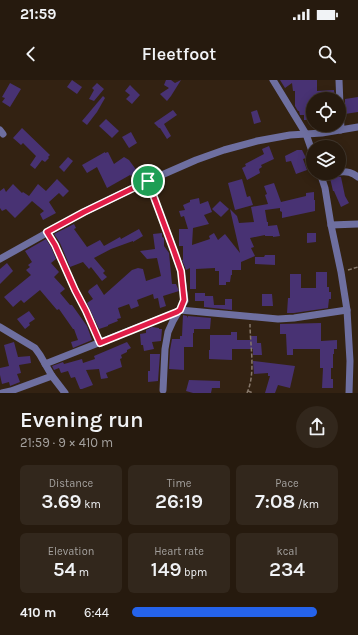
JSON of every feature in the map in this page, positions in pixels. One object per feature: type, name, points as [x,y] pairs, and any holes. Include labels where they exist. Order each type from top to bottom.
[{"type":"street","points":[[273,80],[306,134],[308,140]]},
{"type":"street","points":[[339,80],[339,92]]},
{"type":"street","points":[[346,129],[358,127]]},
{"type":"street","points":[[0,259],[84,212],[196,160],[224,150],[258,141],[290,135],[324,132]]},
{"type":"street","points":[[346,171],[352,172],[358,177]]},
{"type":"street","points":[[323,180],[326,188],[331,225],[348,310],[350,361],[349,393]]},
{"type":"street","points":[[148,181],[181,271],[184,300],[168,332],[164,349],[162,390]]},
{"type":"street","points":[[331,225],[358,224]]},
{"type":"street","points":[[47,232],[55,245],[100,343]]},
{"type":"street","points":[[45,364],[179,311],[278,319],[348,310]]},
{"type":"street","points":[[0,327],[35,348],[52,376],[65,393]]},
{"type":"street","points":[[2,393],[52,376]]},
{"type":"path","points":[[341,272],[358,267]]},
{"type":"path","points":[[250,316],[252,366],[247,392],[253,393]]},
{"type":"building","points":[[72,80],[82,87],[77,94],[67,87]]},
{"type":"building","points":[[166,80],[171,80],[175,83],[181,80],[167,101],[160,94],[169,88],[164,85]]},
{"type":"building","points":[[280,80],[317,80],[317,91],[334,90],[334,92],[306,92],[306,120],[304,120],[304,115],[300,115],[295,106],[295,91],[293,91],[292,83],[285,88]]},
{"type":"building","points":[[10,83],[21,89],[10,107],[2,102],[5,98],[2,97]]},
{"type":"building","points":[[97,83],[104,89],[94,101],[89,99],[94,90],[92,88]]},
{"type":"building","points":[[130,85],[140,95],[132,104],[126,99],[130,95],[125,91]]},
{"type":"building","points":[[103,96],[105,98],[87,125],[82,121]]},
{"type":"building","points":[[358,97],[358,112],[346,114],[346,99]]},
{"type":"building","points":[[173,110],[177,115],[164,124],[171,136],[167,139],[160,128],[154,123]]},
{"type":"building","points":[[257,110],[261,122],[254,124],[251,112]]},
{"type":"building","points":[[106,119],[119,131],[112,138],[99,126]]},
{"type":"building","points":[[22,128],[50,155],[45,162],[42,160],[35,169],[30,165],[36,156],[23,143],[21,145],[13,138]]},
{"type":"building","points":[[131,132],[137,143],[129,148],[122,137]]},
{"type":"building","points":[[269,146],[274,159],[261,165],[262,167],[259,169],[260,173],[247,180],[242,168],[246,166],[245,164],[264,154],[262,149]]},
{"type":"building","points":[[297,150],[302,150],[306,158],[303,159],[306,170],[296,174],[291,161],[286,162],[285,156]]},
{"type":"building","points":[[105,152],[108,152],[114,164],[124,157],[129,160],[137,171],[131,176],[130,175],[107,188],[97,167],[87,173],[82,165]]},
{"type":"building","points":[[68,157],[73,161],[64,172],[59,167]]},
{"type":"building","points":[[57,179],[69,191],[63,197],[59,193],[49,202],[56,213],[43,220],[40,214],[44,211],[32,201],[15,218],[6,209],[2,211],[0,208],[0,191],[4,188],[6,192],[13,184],[22,193],[23,192],[29,196],[38,184],[46,191]]},
{"type":"building","points":[[242,179],[247,197],[250,196],[253,205],[235,210],[228,183]]},
{"type":"building","points":[[330,180],[342,180],[345,196],[349,203],[341,207],[333,191]]},
{"type":"building","points":[[274,183],[281,202],[306,196],[306,193],[314,192],[315,211],[282,218],[280,208],[265,210],[268,226],[277,225],[280,236],[273,237],[265,235],[250,238],[254,247],[251,248],[255,256],[241,262],[241,270],[232,270],[230,282],[226,282],[226,285],[219,285],[219,271],[215,271],[215,268],[196,269],[196,289],[190,289],[190,268],[186,270],[182,260],[183,246],[179,246],[179,229],[188,229],[184,216],[181,217],[179,211],[185,210],[183,205],[190,202],[190,200],[199,198],[200,204],[208,201],[212,212],[204,215],[209,224],[193,228],[192,245],[210,239],[209,236],[214,233],[218,240],[225,234],[240,253],[230,209],[237,216],[239,223],[254,222],[251,207],[268,204],[264,186]]},
{"type":"building","points":[[220,201],[229,209],[221,217],[212,209]]},
{"type":"building","points":[[74,224],[76,228],[74,229],[87,247],[100,240],[104,246],[139,229],[143,236],[133,242],[111,249],[94,258],[105,271],[103,273],[107,277],[102,281],[91,267],[89,269],[83,262],[70,267],[60,243],[54,234]]},
{"type":"building","points":[[162,233],[162,237],[164,238],[164,246],[169,253],[172,284],[176,284],[179,291],[163,296],[166,306],[160,308],[158,298],[154,299],[153,294],[137,300],[139,306],[131,309],[129,304],[118,308],[121,318],[117,319],[118,321],[108,326],[99,329],[87,303],[93,299],[88,292],[89,290],[97,284],[104,295],[132,270],[138,268],[143,269],[146,281],[161,276],[157,258],[147,259],[140,251],[155,249],[153,234]]},
{"type":"building","points":[[307,233],[316,233],[316,242],[307,243]]},
{"type":"building","points":[[46,239],[56,259],[51,263],[59,272],[54,277],[65,289],[60,293],[70,305],[72,305],[87,326],[92,340],[73,348],[71,342],[78,340],[74,329],[59,309],[57,310],[40,290],[24,303],[21,300],[13,307],[4,297],[31,275],[26,270],[30,267],[28,265],[32,262],[25,251]]},
{"type":"building","points":[[265,255],[275,255],[275,265],[255,264],[255,257],[264,257]]},
{"type":"building","points":[[7,263],[13,271],[0,284],[0,269]]},
{"type":"building","points":[[316,272],[327,272],[327,287],[329,287],[329,292],[331,292],[331,299],[329,299],[328,308],[287,313],[288,298],[290,298],[290,274],[301,274],[301,288],[316,288]]},
{"type":"building","points":[[195,293],[205,293],[205,296],[213,296],[214,305],[225,305],[225,299],[232,299],[232,310],[204,307],[204,301],[195,301]]},
{"type":"building","points":[[262,294],[272,294],[273,306],[262,306]]},
{"type":"building","points":[[29,311],[35,319],[29,323],[30,325],[25,329],[17,319]]},
{"type":"building","points":[[183,315],[187,316],[188,318],[188,316],[211,318],[210,329],[194,329],[193,347],[184,347],[184,370],[169,369],[172,339],[180,339],[180,336],[182,336]]},
{"type":"building","points":[[321,323],[321,341],[337,340],[337,349],[334,349],[333,354],[333,368],[331,368],[333,388],[322,388],[323,368],[320,368],[320,349],[293,349],[293,355],[287,355],[286,334],[280,334],[280,324]]},
{"type":"building","points":[[152,327],[162,329],[161,341],[152,342],[154,349],[144,351],[143,345],[141,345],[140,334],[146,333],[146,330]]},
{"type":"building","points":[[231,332],[237,332],[237,340],[251,340],[251,336],[257,336],[257,343],[261,343],[262,355],[253,355],[253,349],[232,349],[232,360],[209,359],[210,335],[231,335]]},
{"type":"building","points":[[14,342],[18,357],[30,356],[31,363],[19,365],[21,373],[17,374],[20,382],[10,386],[9,382],[2,384],[0,368],[9,366],[4,345]]},
{"type":"building","points":[[127,342],[131,348],[121,355],[122,358],[120,359],[122,367],[106,373],[108,378],[101,379],[99,369],[86,370],[93,385],[82,389],[80,389],[75,377],[71,378],[68,371],[61,373],[59,368],[54,370],[52,366],[63,362],[64,364],[82,359],[83,363],[95,359],[94,356]]},
{"type":"building","points":[[150,354],[160,354],[158,381],[148,382],[148,371],[150,371]]},
{"type":"building","points":[[253,361],[295,366],[290,388],[278,385],[275,393],[265,393],[270,376],[268,376],[268,373],[254,374]]},
{"type":"building","points":[[189,380],[220,381],[220,388],[212,388],[211,393],[193,393],[186,391]]},
{"type":"route","points":[[148,181],[181,271],[184,300],[180,310],[177,312],[100,343],[55,245],[47,232],[148,181]]}]
